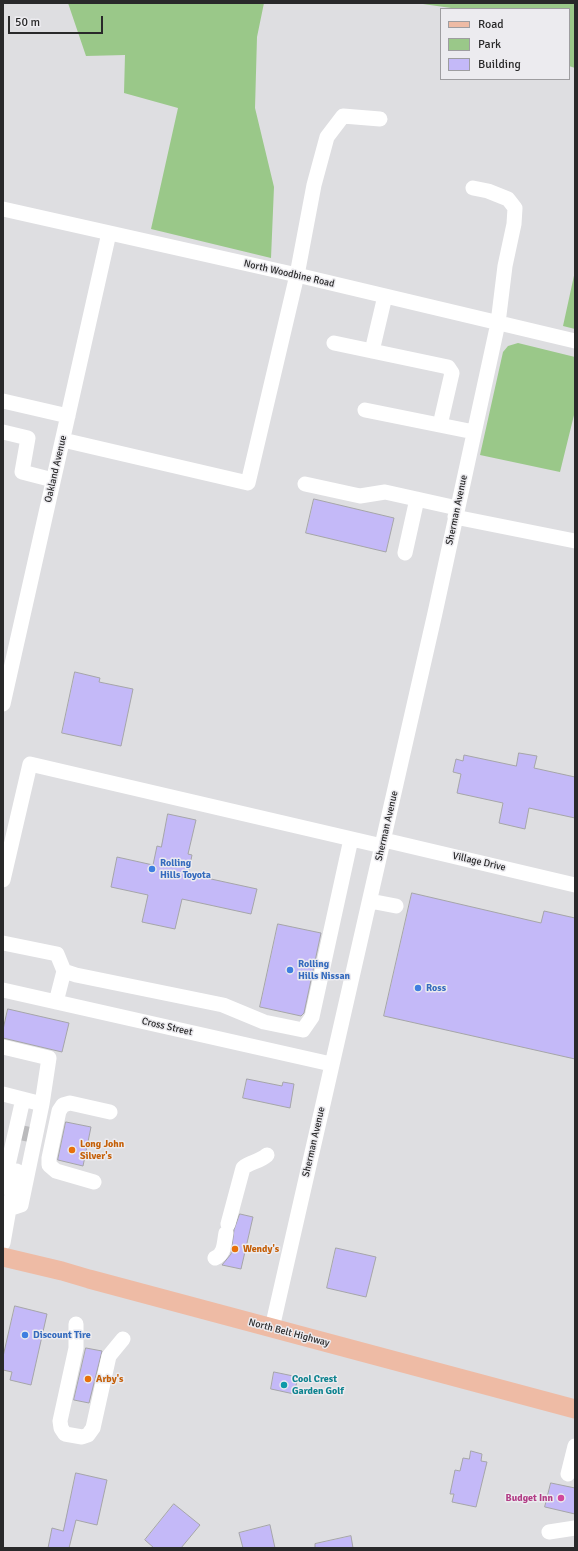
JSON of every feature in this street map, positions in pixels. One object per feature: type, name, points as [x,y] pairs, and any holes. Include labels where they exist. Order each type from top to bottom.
[{"type":"main road","name":"North Belt Highway","points":[[3,1257],[62,1271],[104,1284],[575,1409]]},
{"type":"street","points":[[63,440],[248,483],[297,275],[314,186],[327,137],[343,116],[380,119]]},
{"type":"street","name":"Sherman Avenue","points":[[272,1328],[331,1064],[370,901],[498,323],[505,266],[514,224],[515,208],[508,199],[488,191],[473,188]]},
{"type":"street","name":"North Woodbine Road","points":[[3,209],[297,275],[575,341]]},
{"type":"street","name":"Oakland Avenue","points":[[3,704],[109,233]]},
{"type":"street","points":[[372,351],[384,296]]},
{"type":"street","points":[[334,342],[448,367],[452,373],[440,425]]},
{"type":"street","points":[[3,401],[68,416]]},
{"type":"street","points":[[365,410],[474,432]]},
{"type":"street","points":[[3,432],[28,438],[22,472],[53,480]]},
{"type":"street","points":[[305,484],[360,496],[385,492],[417,499],[456,512],[575,541]]},
{"type":"street","points":[[405,553],[417,499]]},
{"type":"street","name":"Village Drive","points":[[8,840],[30,764],[351,839],[383,843],[575,885]]},
{"type":"street","points":[[64,971],[222,1005],[264,1022],[303,1030],[312,1017],[351,839]]},
{"type":"street","points":[[3,880],[8,840]]},
{"type":"street","points":[[370,901],[396,906]]},
{"type":"street","points":[[3,943],[57,954],[64,971],[56,1002]]},
{"type":"street","name":"Cross Street","points":[[3,990],[331,1064]]},
{"type":"street","points":[[3,1047],[49,1058],[32,1101],[3,1187]]},
{"type":"street","points":[[3,1094],[32,1101]]},
{"type":"street","points":[[28,1121],[32,1101]]},
{"type":"street","points":[[6,1208],[21,1205],[32,1101]]},
{"type":"street","points":[[94,1182],[56,1171],[49,1166],[49,1158],[59,1111],[63,1105],[70,1103],[110,1112]]},
{"type":"street","points":[[3,1242],[6,1208],[24,1141]]},
{"type":"street","points":[[215,1258],[220,1256],[223,1251],[227,1229],[243,1168],[249,1163],[260,1161],[268,1155]]},
{"type":"street","points":[[76,1324],[76,1348],[60,1421],[61,1428],[65,1434],[82,1437],[88,1435],[93,1428],[108,1356],[123,1339]]},
{"type":"street","points":[[568,1474],[575,1446]]},
{"type":"street","points":[[549,1532],[575,1528]]},
{"type":"green space","points":[[68,3],[264,3],[257,37],[255,108],[274,187],[271,258],[151,229],[178,108],[124,93],[125,55],[86,56]]},
{"type":"green space","points":[[416,3],[575,3],[575,68],[570,66],[570,8],[451,8]]},
{"type":"green space","points":[[575,271],[575,329],[563,326]]},
{"type":"green space","points":[[518,343],[575,357],[575,411],[560,472],[480,455],[503,352],[508,346]]},
{"type":"building","points":[[314,499],[394,518],[386,552],[306,533]]},
{"type":"building","points":[[75,672],[100,678],[99,682],[133,689],[121,746],[62,733]]},
{"type":"building","points":[[519,753],[537,756],[534,768],[575,777],[575,818],[529,808],[525,829],[499,823],[503,803],[457,793],[461,774],[453,772],[456,759],[463,761],[464,755],[516,766]]},
{"type":"building","name":"Rolling Hills Toyota","points":[[168,814],[196,820],[188,854],[192,855],[188,874],[257,889],[251,914],[182,899],[175,929],[142,922],[148,895],[111,887],[117,857],[153,865],[157,846],[161,847]]},
{"type":"building","points":[[412,893],[541,923],[544,911],[575,918],[575,1059],[384,1016]]},
{"type":"building","name":"Rolling Hills Nissan","points":[[278,924],[321,933],[304,1013],[301,1016],[260,1007]]},
{"type":"building","points":[[8,1009],[69,1023],[62,1052],[3,1038],[3,1030]]},
{"type":"building","points":[[247,1079],[282,1086],[283,1082],[294,1084],[290,1108],[243,1098]]},
{"type":"building","name":"Long John Silver's","points":[[66,1122],[91,1127],[83,1166],[58,1160]]},
{"type":"building","name":"Wendy's","points":[[240,1214],[253,1217],[241,1269],[222,1265],[231,1254],[234,1230]]},
{"type":"building","points":[[336,1248],[376,1257],[366,1297],[327,1288]]},
{"type":"building","name":"Discount Tire","points":[[15,1306],[47,1314],[31,1385],[10,1380],[12,1372],[3,1370],[3,1357]]},
{"type":"building","name":"Arby's","points":[[86,1348],[102,1351],[89,1403],[74,1400]]},
{"type":"building","name":"Cool Crest Garden Golf","points":[[274,1372],[298,1377],[294,1394],[271,1389]]},
{"type":"building","points":[[471,1451],[482,1454],[481,1461],[487,1462],[476,1507],[452,1502],[454,1494],[450,1494],[455,1470],[460,1471],[463,1458],[469,1459]]},
{"type":"building","points":[[76,1473],[107,1480],[97,1525],[76,1520],[69,1548],[48,1548],[52,1528],[63,1531]]},
{"type":"building","name":"Budget Inn","points":[[551,1483],[575,1488],[575,1514],[545,1507]]},
{"type":"building","points":[[174,1504],[200,1525],[181,1548],[154,1548],[145,1540]]},
{"type":"building","points":[[270,1525],[275,1548],[243,1548],[239,1533]]},
{"type":"building","points":[[351,1536],[353,1548],[315,1548],[315,1544]]},
{"type":"tunnel","points":[[24,1141],[28,1121]]},
{"type":"place","name":"Rolling Hills Toyota","points":[[152,869]]},
{"type":"place","name":"Rolling Hills Nissan","points":[[290,970]]},
{"type":"place","name":"Ross","points":[[418,988]]},
{"type":"place","name":"Long John Silver's","points":[[72,1150]]},
{"type":"place","name":"Wendy's","points":[[235,1249]]},
{"type":"place","name":"Discount Tire","points":[[25,1335]]},
{"type":"place","name":"Arby's","points":[[88,1379]]},
{"type":"place","name":"Cool Crest Garden Golf","points":[[284,1385]]},
{"type":"place","name":"Budget Inn","points":[[561,1498]]}]
